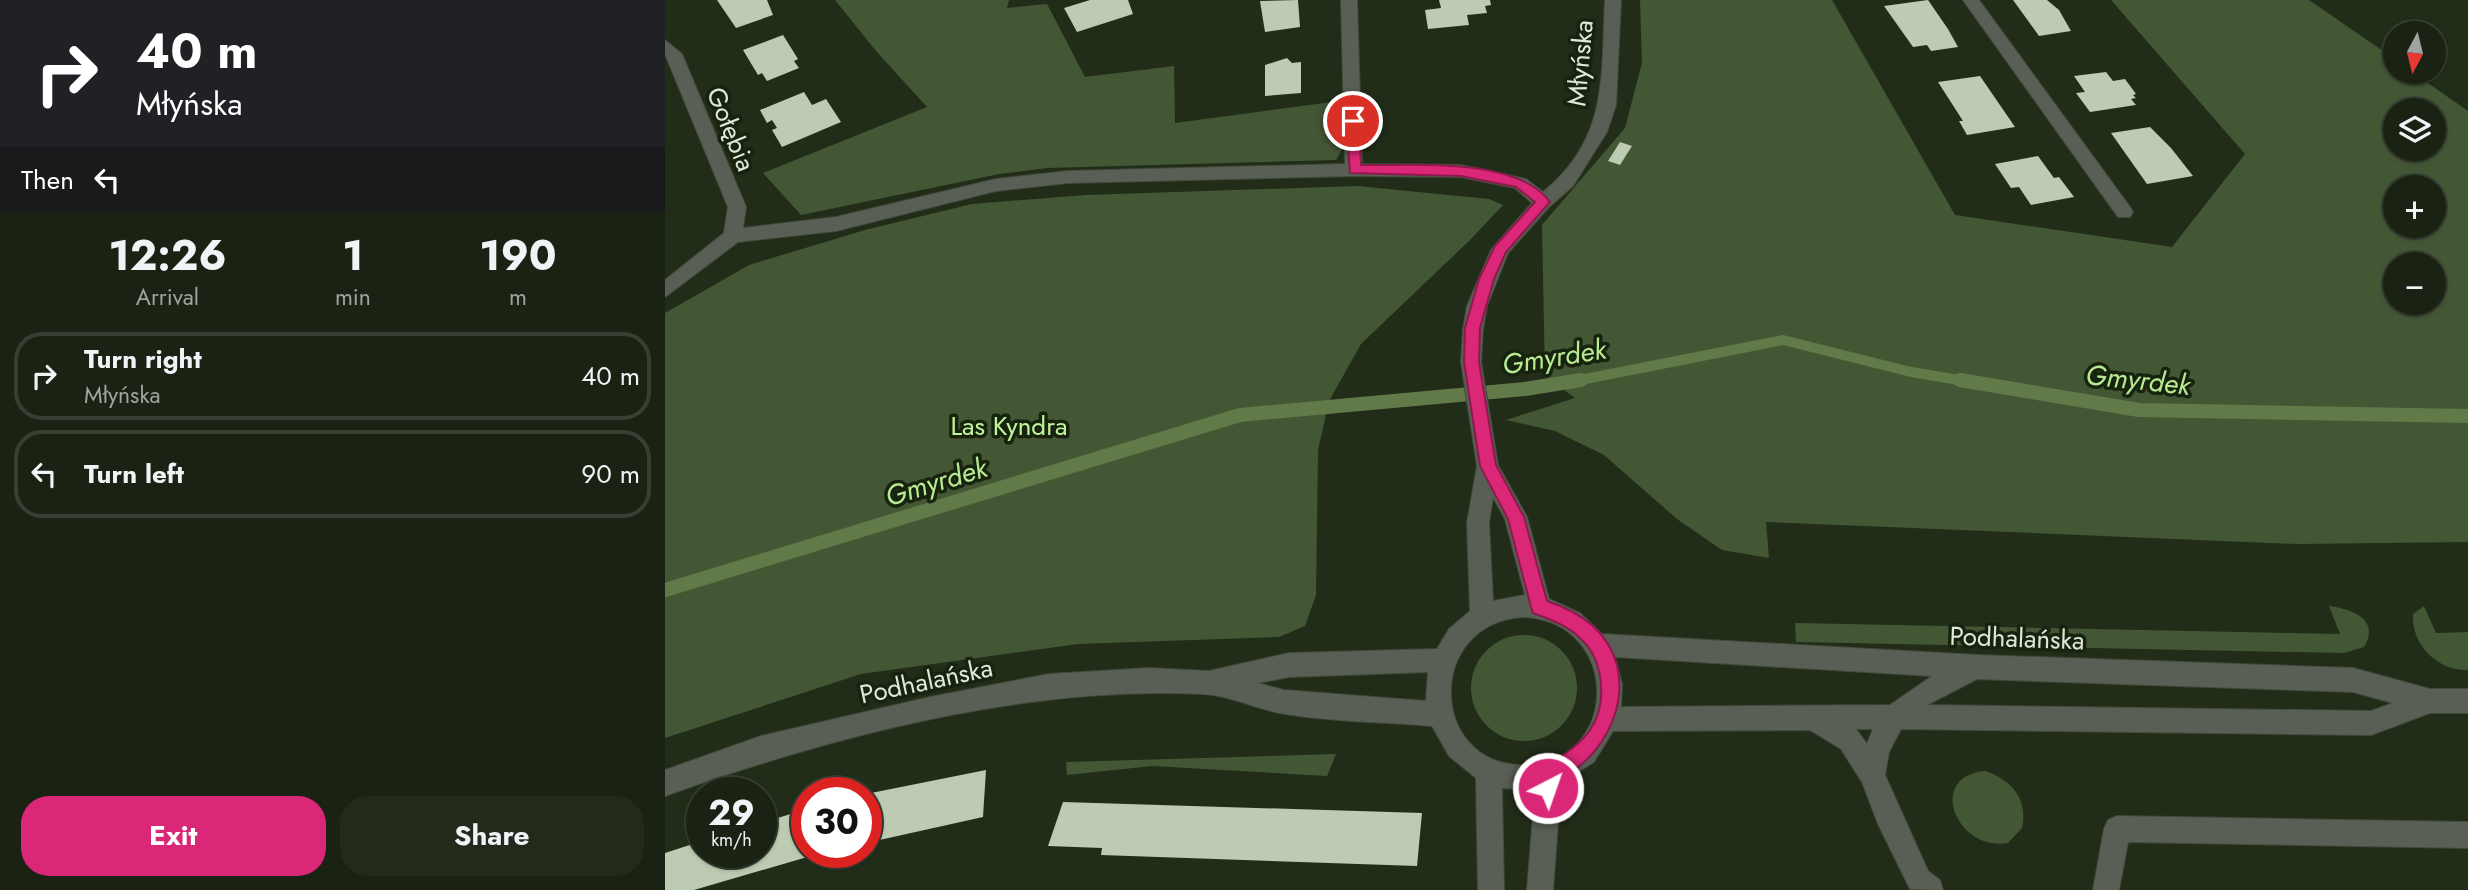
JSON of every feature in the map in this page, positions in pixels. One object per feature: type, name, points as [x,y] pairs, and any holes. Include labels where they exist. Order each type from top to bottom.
[{"type":"street","points":[[1349,0],[1354,170]]},
{"type":"street","name":"Młyńska","points":[[1540,607],[1516,517],[1488,466],[1471,362],[1473,328],[1486,279],[1500,250],[1543,202],[1567,182],[1599,132],[1608,105],[1613,0]]},
{"type":"street","points":[[1971,0],[2124,212]]},
{"type":"street","name":"Gołębia","points":[[665,45],[674,54],[737,207],[733,236]]},
{"type":"street","points":[[665,290],[733,236],[836,224],[996,186],[1068,177],[1354,170],[1473,173],[1520,183],[1543,202]]},
{"type":"street","name":"Młyńska","points":[[1482,617],[1478,523],[1488,466]]},
{"type":"street","points":[[1540,607],[1567,616],[1598,645],[1611,681],[1606,719],[1584,752],[1568,765],[1529,777],[1489,771],[1462,754],[1451,742],[1439,713],[1437,687],[1443,660],[1466,628],[1482,617],[1510,608],[1540,607]]},
{"type":"street","name":"Podhalańska","points":[[1598,645],[1978,667],[2353,680],[2430,701],[2468,701]]},
{"type":"street","name":"Podhalańska","points":[[1207,682],[1289,664],[1443,660]]},
{"type":"street","points":[[1873,775],[1874,750],[1893,717],[1919,694],[1978,667]]},
{"type":"street","name":"Podhalańska","points":[[665,783],[761,750],[930,709],[1049,686],[1149,680],[1207,682],[1284,702],[1439,713]]},
{"type":"street","name":"Podhalańska","points":[[1606,719],[1893,717],[2371,723],[2430,701]]},
{"type":"street","points":[[1812,717],[1850,740],[1873,775],[1887,815],[1919,880],[1930,890]]},
{"type":"street","points":[[1489,771],[1491,890]]},
{"type":"street","points":[[1540,890],[1549,773]]},
{"type":"street","points":[[2106,890],[2117,829],[2468,835]]},
{"type":"green space","points":[[835,0],[1009,0],[1007,8],[1047,4],[1085,77],[1174,66],[1175,123],[1339,101],[1343,148],[1336,160],[1047,168],[999,174],[801,215],[763,173],[927,107],[876,51]]},
{"type":"green space","points":[[1640,0],[1832,0],[1955,215],[2172,247],[2245,154],[2111,0],[2309,0],[2383,51],[2383,84],[2429,84],[2468,111],[2468,542],[2297,544],[1766,522],[1769,558],[1722,550],[1677,519],[1604,455],[1555,431],[1506,420],[1575,398],[1545,376],[1542,225],[1625,128],[1642,63]]},
{"type":"green space","name":"Las Kyndra","points":[[1357,186],[1489,199],[1503,205],[1361,344],[1329,401],[1318,450],[1316,595],[1305,626],[1279,637],[1078,644],[861,674],[665,738],[665,313],[749,265],[865,230],[972,204],[1086,195]]},
{"type":"green space","points":[[2329,606],[2361,617],[2369,629],[2364,647],[2344,653],[1796,642],[1795,623],[2340,634]]},
{"type":"green space","points":[[2424,606],[2436,633],[2468,632],[2468,670],[2446,666],[2436,661],[2421,645],[2416,636],[2413,614]]},
{"type":"green space","points":[[1524,635],[1544,639],[1562,650],[1573,668],[1577,688],[1573,708],[1562,726],[1544,737],[1524,741],[1504,737],[1486,726],[1475,708],[1471,688],[1475,668],[1486,650],[1504,639]]},
{"type":"green space","points":[[1336,754],[1327,776],[1152,766],[1067,775],[1066,762]]},
{"type":"green space","points":[[1985,771],[2010,785],[2023,808],[2022,828],[2008,843],[1990,843],[1974,836],[1962,825],[1955,812],[1953,798],[1956,786],[1967,776]]},
{"type":"building","points":[[717,0],[767,0],[773,15],[736,28]]},
{"type":"building","points":[[1090,0],[1128,0],[1133,14],[1077,32],[1064,8]]},
{"type":"building","points":[[1298,0],[1300,27],[1265,32],[1260,1]]},
{"type":"building","points":[[1439,0],[1490,0],[1491,5],[1485,6],[1487,13],[1467,15],[1469,25],[1428,29],[1425,10],[1441,8]]},
{"type":"building","points":[[1928,0],[1958,47],[1931,51],[1927,45],[1913,47],[1884,6]]},
{"type":"building","points":[[2013,0],[2047,0],[2059,10],[2071,31],[2039,36]]},
{"type":"building","points":[[783,35],[798,59],[794,61],[799,68],[767,81],[762,73],[758,75],[743,50]]},
{"type":"building","points":[[1287,58],[1292,63],[1301,62],[1301,93],[1265,96],[1265,65]]},
{"type":"building","points":[[2106,72],[2113,81],[2125,79],[2136,94],[2133,95],[2136,98],[2131,99],[2136,105],[2090,112],[2076,93],[2085,92],[2074,76]]},
{"type":"building","points":[[1980,76],[2015,127],[1967,135],[1959,121],[1963,121],[1938,82]]},
{"type":"building","points":[[804,92],[812,105],[826,99],[841,122],[782,147],[772,130],[777,128],[772,120],[767,123],[760,110]]},
{"type":"building","points":[[2150,127],[2193,176],[2147,184],[2111,133]]},
{"type":"building","points":[[1620,142],[1632,146],[1620,165],[1608,161]]},
{"type":"building","points":[[2038,156],[2054,178],[2059,177],[2074,197],[2031,205],[2019,187],[2011,188],[1995,164]]},
{"type":"building","points":[[986,770],[983,817],[882,839],[882,791]]},
{"type":"building","points":[[1063,802],[1422,813],[1417,866],[1101,855],[1102,848],[1048,846]]},
{"type":"building","points":[[791,814],[791,862],[777,866],[777,818]]},
{"type":"building","points":[[686,846],[686,868],[770,868],[694,890],[665,890],[665,853]]},
{"type":"waterway","name":"Gmyrdek","points":[[1576,381],[1783,340],[1911,372],[1971,382]]},
{"type":"waterway","name":"Gmyrdek","points":[[1576,381],[1581,380]]},
{"type":"waterway","name":"Gmyrdek","points":[[1960,380],[2139,410],[2468,416]]},
{"type":"waterway","name":"Gmyrdek","points":[[665,590],[1240,415],[1525,389],[1576,381]]},
{"type":"waterway","name":"Gmyrdek","points":[[1570,382],[1576,381]]},
{"type":"route","points":[[1353,121],[1354,170],[1461,171],[1485,175],[1520,183],[1543,202],[1500,250],[1486,279],[1473,328],[1471,362],[1488,466],[1516,517],[1540,607],[1567,616],[1589,634],[1604,656],[1611,681],[1606,719],[1597,737],[1568,765],[1549,773],[1548,788]]}]
